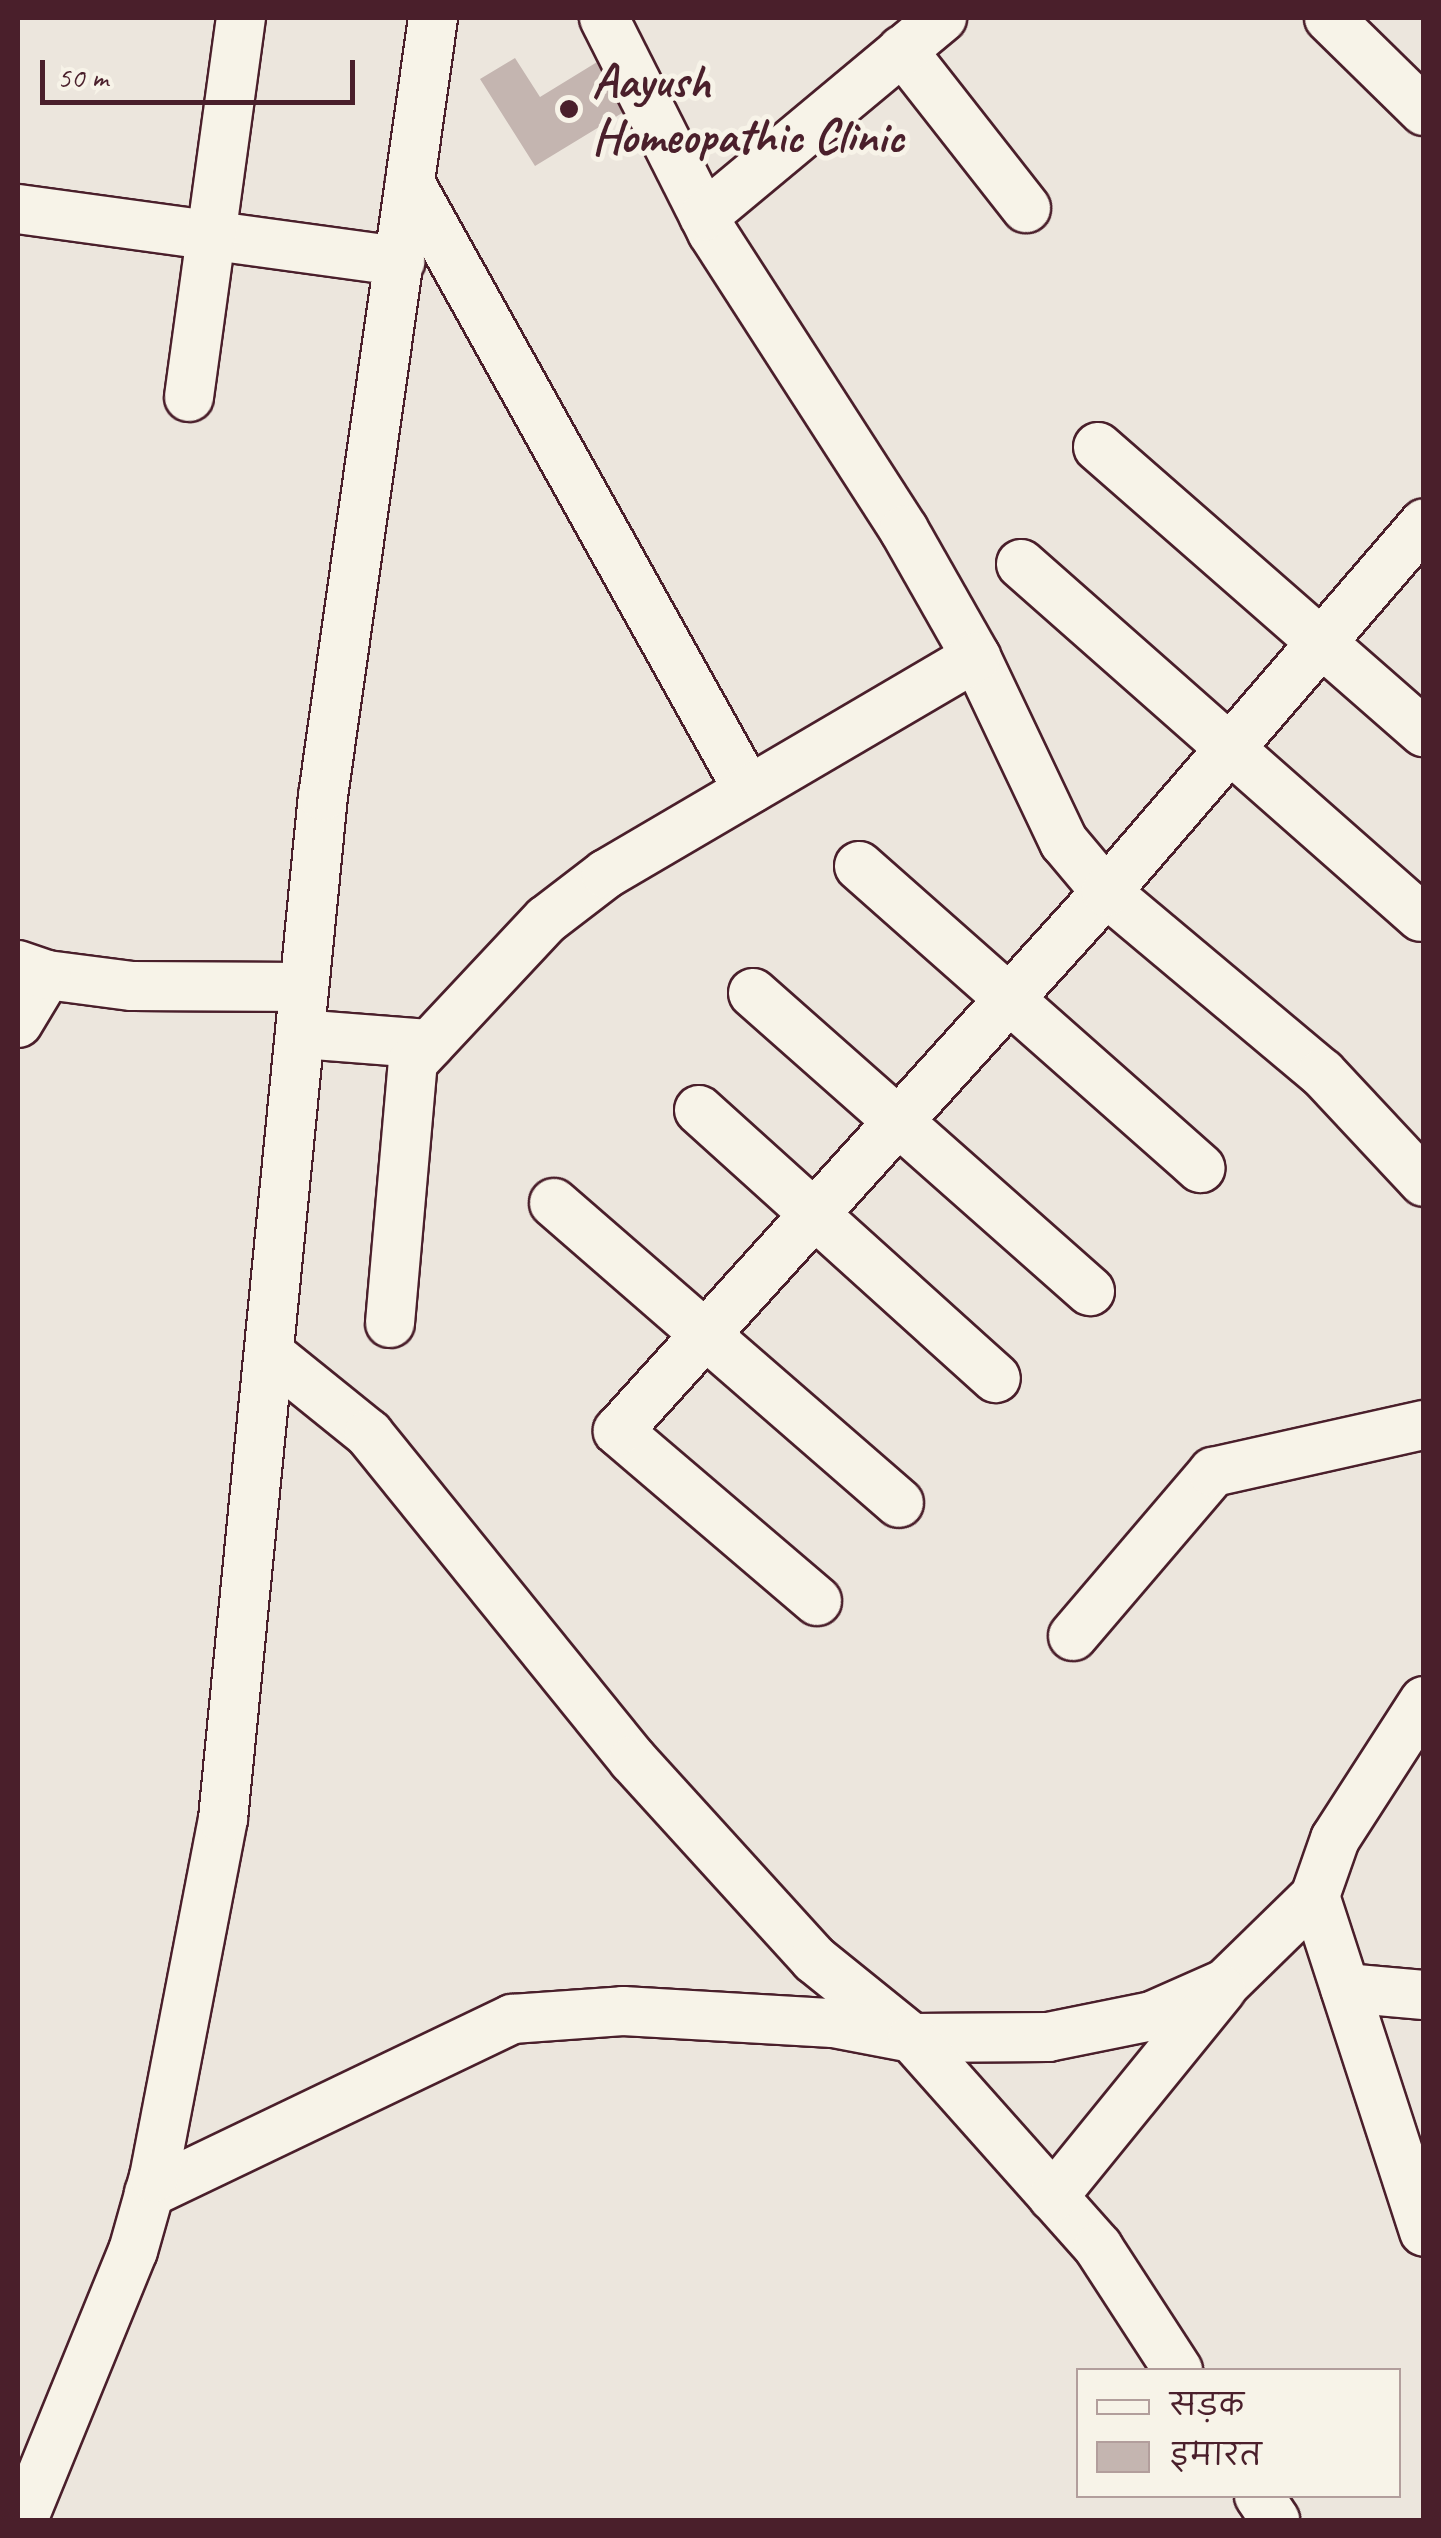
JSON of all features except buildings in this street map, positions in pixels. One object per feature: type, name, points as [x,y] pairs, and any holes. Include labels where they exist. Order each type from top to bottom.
[{"type":"street","points":[[189,397],[240,18]]},
{"type":"street","points":[[23,2520],[133,2252],[149,2193],[223,1819],[323,796],[433,18]]},
{"type":"street","points":[[604,18],[704,216],[904,530],[976,656],[1064,842],[1106,892],[1322,1073],[1424,1182]]},
{"type":"street","points":[[704,216],[942,18]]},
{"type":"street","points":[[1328,18],[1424,111]]},
{"type":"street","points":[[902,50],[1026,208]]},
{"type":"street","points":[[410,183],[748,790]]},
{"type":"street","points":[[18,209],[400,262]]},
{"type":"street","points":[[1098,447],[1424,732]]},
{"type":"street","points":[[817,1601],[618,1431],[701,1334],[1106,892],[1424,523]]},
{"type":"street","points":[[1021,564],[1421,917]]},
{"type":"street","points":[[390,1324],[413,1062],[546,920],[606,874],[976,656]]},
{"type":"street","points":[[858,866],[1200,1168]]},
{"type":"street","points":[[18,1024],[32,970],[132,986],[304,988]]},
{"type":"street","points":[[753,993],[1090,1291]]},
{"type":"street","points":[[300,1034],[430,1044]]},
{"type":"street","points":[[699,1110],[996,1378]]},
{"type":"street","points":[[554,1203],[899,1504]]},
{"type":"street","points":[[270,1354],[369,1434],[633,1760],[814,1959],[912,2038],[1098,2246],[1177,2368]]},
{"type":"street","points":[[1073,1636],[1213,1472],[1424,1425]]},
{"type":"street","points":[[1053,2197],[1226,1983],[1315,1896],[1335,1839],[1424,1701]]},
{"type":"street","points":[[1315,1896],[1424,2232]]},
{"type":"street","points":[[149,2193],[512,2020],[622,2010],[833,2024],[912,2038],[1048,2036],[1152,2016],[1226,1983]]},
{"type":"street","points":[[1345,1988],[1424,1995]]},
{"type":"street","points":[[1260,2498],[1275,2520]]},
{"type":"place","name":"Aayush Homeopathic Clinic","points":[[569,109]]}]
